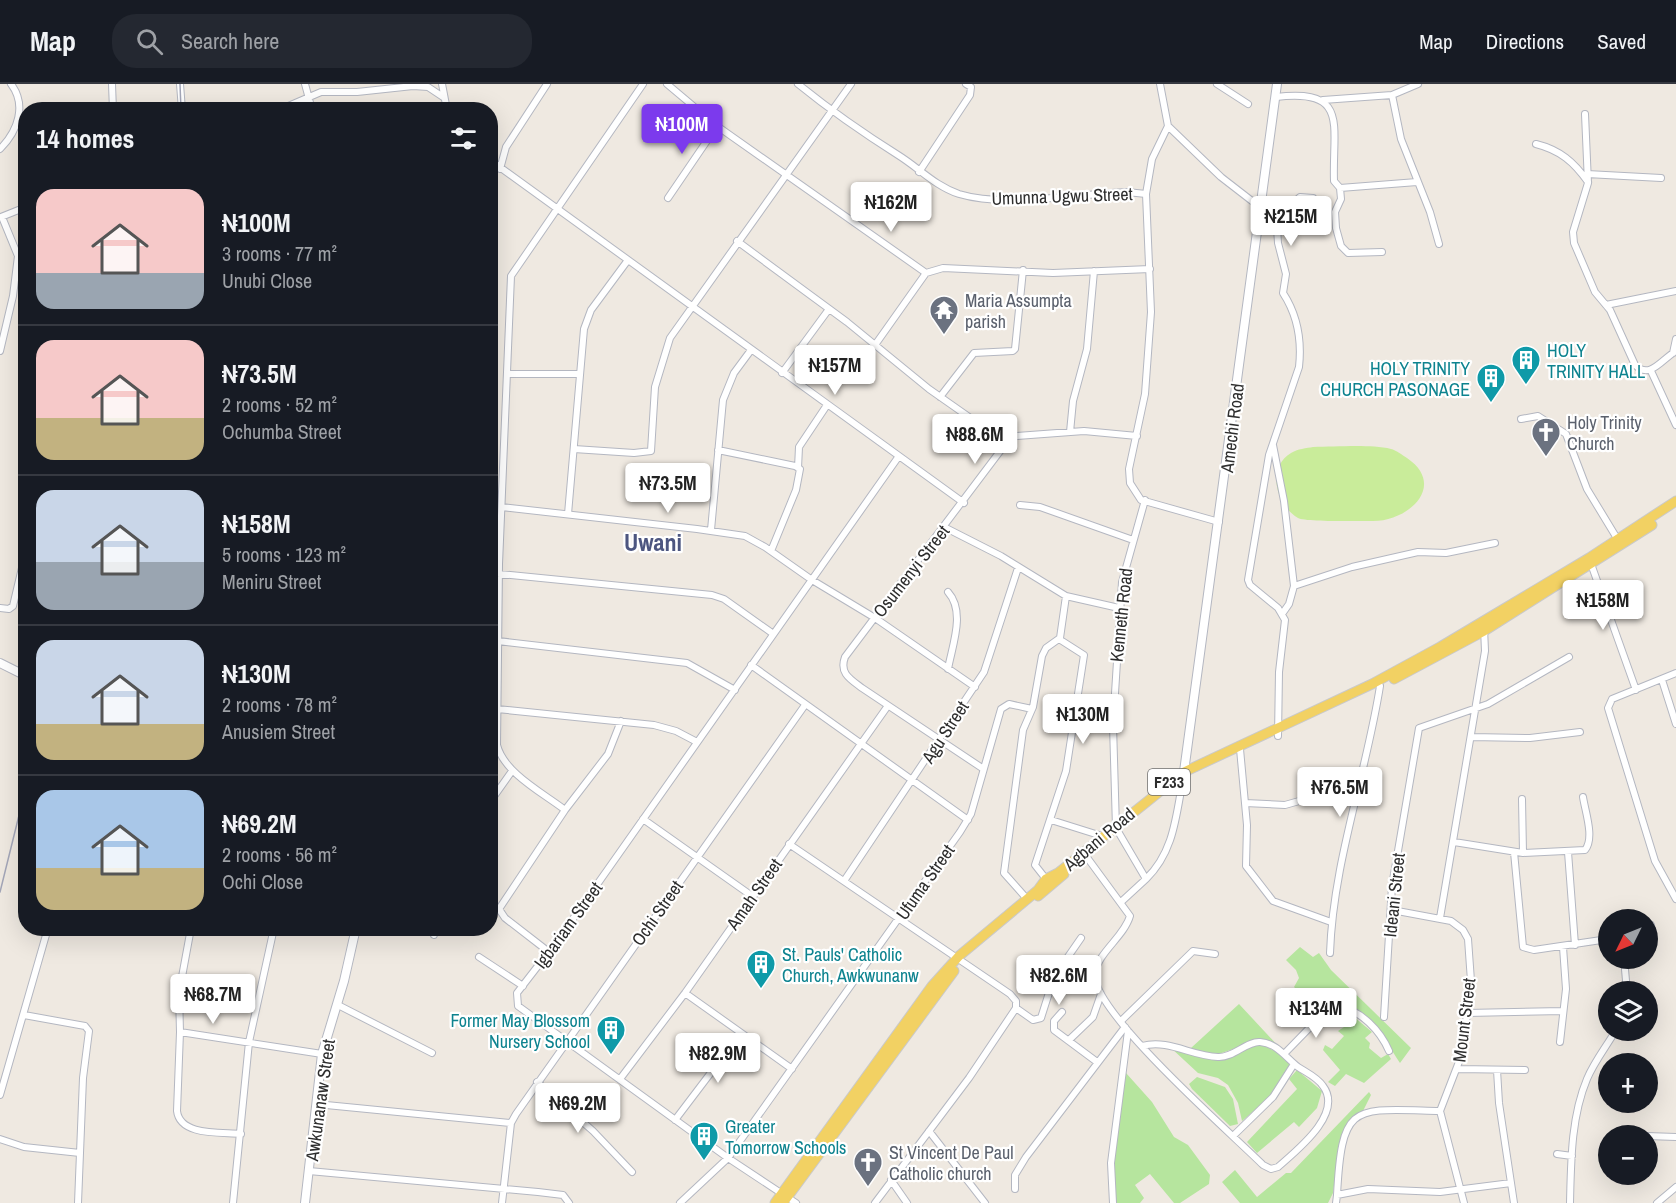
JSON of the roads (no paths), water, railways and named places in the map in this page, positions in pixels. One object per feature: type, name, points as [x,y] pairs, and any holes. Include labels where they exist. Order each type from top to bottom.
[{"type":"main road","name":"Amechi Road","points":[[1183,776],[1220,522],[1277,84]]},
{"type":"main road","name":"Agbani Road","points":[[1590,561],[1676,501]]},
{"type":"main road","name":"Agbani Road","points":[[1183,776],[1380,686],[1484,626],[1676,508]]},
{"type":"main road","name":"Agbani Road","points":[[774,1203],[784,1197],[912,1013],[959,961],[1046,879],[1058,873],[1102,836],[1183,776],[1278,733],[1484,626]]},
{"type":"main road","points":[[0,663],[18,672]]},
{"type":"main road","name":"Agbani Road","points":[[959,961],[1086,856],[1117,826]]},
{"type":"street","points":[[11,84],[20,102]]},
{"type":"street","points":[[112,84],[113,102]]},
{"type":"street","points":[[180,84],[181,102]]},
{"type":"street","points":[[305,84],[310,102]]},
{"type":"street","points":[[442,84],[445,102]]},
{"type":"street","points":[[547,84],[506,147],[500,169],[964,503]]},
{"type":"street","points":[[643,84],[511,276],[498,641],[687,663],[735,690]]},
{"type":"street","points":[[667,84],[717,126],[788,173],[926,273]]},
{"type":"street","name":"Umunna Ugwu Street","points":[[798,84],[832,112],[919,172],[959,194],[991,199],[1127,192],[1146,194]]},
{"type":"street","points":[[574,449],[634,453],[651,451],[658,370],[670,338],[736,241],[851,84]]},
{"type":"street","points":[[919,172],[970,95],[971,87],[966,84]]},
{"type":"street","points":[[1160,84],[1168,126],[1152,159],[1146,194],[1151,312],[1145,394],[1129,478],[1135,493],[1144,500],[1220,522]]},
{"type":"street","points":[[1217,84],[1248,104]]},
{"type":"street","points":[[1276,97],[1309,95],[1323,100],[1392,94],[1418,84]]},
{"type":"street","points":[[297,102],[321,92],[357,92],[413,86],[428,87],[443,97]]},
{"type":"street","points":[[1392,94],[1405,150],[1430,212],[1439,244]]},
{"type":"street","points":[[1323,100],[1334,120],[1334,181],[1340,188],[1341,202],[1336,209],[1335,219],[1344,250],[1351,254],[1382,252]]},
{"type":"street","points":[[0,149],[15,129],[18,113]]},
{"type":"street","points":[[1585,114],[1588,183],[1573,232],[1574,243],[1595,292],[1606,305],[1632,361],[1642,370],[1651,371],[1674,352],[1676,339]]},
{"type":"street","points":[[668,198],[717,126]]},
{"type":"street","points":[[1168,126],[1221,177],[1261,208]]},
{"type":"street","points":[[1536,144],[1550,147],[1566,157],[1575,164],[1588,183]]},
{"type":"street","points":[[1587,174],[1661,178]]},
{"type":"street","points":[[1340,188],[1417,182]]},
{"type":"street","points":[[1278,733],[1279,672],[1285,627],[1282,614],[1250,585],[1248,580],[1260,501],[1273,444],[1299,367],[1301,339],[1290,304],[1283,293],[1286,274],[1278,243],[1276,213],[1288,208],[1300,197],[1313,198]]},
{"type":"street","points":[[0,351],[13,296],[18,256],[1,217],[18,210]]},
{"type":"street","points":[[736,241],[829,309],[940,397],[1006,443],[1017,436],[1070,432],[1137,436]]},
{"type":"street","points":[[568,514],[587,318],[628,260]]},
{"type":"street","points":[[875,345],[926,273],[943,268],[1053,273],[1150,269]]},
{"type":"street","points":[[940,397],[974,353],[1013,351],[1019,326],[1023,270]]},
{"type":"street","points":[[1070,432],[1073,401],[1087,349],[1094,271]]},
{"type":"street","points":[[1606,305],[1676,291]]},
{"type":"street","points":[[782,373],[829,309]]},
{"type":"street","points":[[711,530],[725,391],[734,373],[751,350]]},
{"type":"street","points":[[1651,371],[1676,425]]},
{"type":"street","points":[[508,374],[580,374]]},
{"type":"street","points":[[771,551],[801,474],[798,468],[799,447],[827,405]]},
{"type":"street","points":[[1521,419],[1538,416],[1565,432],[1587,489],[1618,540]]},
{"type":"street","name":"Osumenyi Street","points":[[982,768],[886,707],[843,670],[845,657],[964,503],[1006,443]]},
{"type":"street","points":[[1273,444],[1284,501],[1294,586],[1289,604],[1282,614]]},
{"type":"street","points":[[718,450],[798,468]]},
{"type":"street","name":"Igbariam Street","points":[[796,1203],[728,1158],[518,1006],[517,993],[735,690],[772,633],[899,456]]},
{"type":"street","name":"Kenneth Road","points":[[1117,826],[1113,725],[1119,608],[1122,582],[1144,500]]},
{"type":"street","points":[[1020,505],[1036,506],[1133,540]]},
{"type":"street","points":[[502,507],[711,530],[745,537],[771,551],[812,580],[874,618],[975,687]]},
{"type":"street","points":[[944,527],[1066,596],[1119,608]]},
{"type":"street","points":[[1294,586],[1352,567],[1418,552],[1446,553],[1495,543]]},
{"type":"street","points":[[1590,561],[1636,690]]},
{"type":"street","name":"Agu Street","points":[[844,881],[975,687],[995,642],[1018,567]]},
{"type":"street","points":[[499,573],[712,595],[724,598],[772,633]]},
{"type":"street","points":[[0,608],[9,609],[13,606],[18,585]]},
{"type":"street","points":[[948,592],[953,598],[957,613],[948,669]]},
{"type":"street","points":[[1027,898],[1008,879],[1004,871],[1023,730],[1032,709],[1042,656],[1046,648],[1059,639],[1066,596]]},
{"type":"street","points":[[1440,918],[1485,651],[1484,626]]},
{"type":"street","points":[[1046,879],[1035,864],[1066,771],[1084,655],[1059,639]]},
{"type":"street","points":[[1476,707],[1504,696],[1569,657]]},
{"type":"street","points":[[751,665],[968,820]]},
{"type":"street","points":[[1676,673],[1612,699],[1608,712],[1655,861],[1676,899]]},
{"type":"street","points":[[1662,680],[1676,724]]},
{"type":"street","points":[[1330,953],[1331,922],[1371,740],[1380,686]]},
{"type":"street","name":"Ufuma Street","points":[[680,1203],[728,1158],[968,820],[982,768],[1002,709],[1012,704],[1032,709]]},
{"type":"street","name":"Ochi Street","points":[[511,1123],[566,1041],[805,705]]},
{"type":"street","name":"Amah Street","points":[[620,1079],[685,993],[886,707]]},
{"type":"street","name":"Ideani Street","points":[[1384,1017],[1392,886],[1418,730],[1476,707]]},
{"type":"street","points":[[498,709],[666,727],[697,742]]},
{"type":"street","points":[[549,951],[505,918],[499,909],[565,810],[608,754],[621,721]]},
{"type":"street","points":[[498,730],[499,752],[512,771],[565,810]]},
{"type":"street","points":[[1471,737],[1530,738],[1580,732]]},
{"type":"street","points":[[1240,749],[1245,803],[1246,864],[1254,878],[1277,904],[1331,922]]},
{"type":"street","points":[[498,791],[512,771]]},
{"type":"street","points":[[1121,902],[1162,861],[1172,834],[1183,776]]},
{"type":"street","points":[[1245,803],[1292,804],[1338,790]]},
{"type":"street","points":[[1454,842],[1523,853],[1585,850],[1588,846],[1588,826],[1583,797]]},
{"type":"street","points":[[1522,800],[1523,853]]},
{"type":"street","points":[[643,819],[752,896]]},
{"type":"street","points":[[1051,820],[1102,836]]},
{"type":"street","points":[[1117,826],[1146,879]]},
{"type":"street","points":[[789,844],[1010,994],[1016,1001],[1016,1008],[875,1203]]},
{"type":"street","points":[[1514,852],[1521,945],[1528,950],[1598,941]]},
{"type":"street","points":[[1568,852],[1575,945]]},
{"type":"street","points":[[1086,856],[1121,902],[1130,918],[1096,969],[1095,982],[1101,994],[1142,1046],[1263,1165],[1271,1169],[1278,1167],[1316,1132],[1327,1110],[1328,1093],[1316,1079],[1294,1064],[1285,1053],[1258,1041],[1219,1057],[1165,1044],[1142,1046]]},
{"type":"street","name":"Mount Street","points":[[1392,910],[1440,918],[1458,925],[1468,939],[1471,976],[1464,1043],[1458,1069],[1440,1111]]},
{"type":"street","points":[[0,1095],[46,936]]},
{"type":"street","points":[[190,936],[179,993],[177,1111],[179,1121],[189,1128],[241,1134]]},
{"type":"street","points":[[233,1203],[249,1042],[272,936]]},
{"type":"street","name":"Awkunanaw Street","points":[[306,1203],[322,1054],[338,1005],[354,936]]},
{"type":"street","points":[[1016,1008],[1033,1020],[1041,1018],[1054,977],[1081,938]]},
{"type":"street","points":[[1560,1042],[1566,989],[1563,947]]},
{"type":"street","points":[[1014,1189],[1015,1175],[1020,1165],[1125,1026],[1193,951],[1215,954]]},
{"type":"street","points":[[479,957],[523,986]]},
{"type":"street","points":[[685,993],[792,1069]]},
{"type":"street","points":[[1069,1040],[1088,1023],[1099,1005],[1101,994]]},
{"type":"street","points":[[338,1005],[432,1053]]},
{"type":"street","points":[[1285,1053],[1328,1011],[1339,1006],[1345,1007],[1368,1022],[1385,1042],[1389,1051]]},
{"type":"street","points":[[1467,1013],[1563,1011]]},
{"type":"street","points":[[1062,1012],[1054,1021],[1053,1028],[1097,1062]]},
{"type":"street","points":[[24,1015],[85,1026],[89,1031],[83,1078],[78,1203]]},
{"type":"street","points":[[1113,1203],[1111,1162],[1125,1026]]},
{"type":"street","points":[[180,1032],[322,1054]]},
{"type":"street","points":[[675,1120],[741,1033]]},
{"type":"street","points":[[1570,1203],[1572,1156],[1584,1088],[1591,1071],[1609,1041]]},
{"type":"street","points":[[1233,1136],[1274,1097],[1294,1064]]},
{"type":"street","points":[[1458,1069],[1525,1070]]},
{"type":"street","points":[[1497,1070],[1514,1203]]},
{"type":"street","points":[[537,1083],[593,1131],[632,1172]]},
{"type":"street","points":[[316,1104],[511,1123],[501,1203]]},
{"type":"street","points":[[1336,1203],[1341,1143],[1347,1127],[1357,1115],[1373,1111],[1440,1111],[1464,1203]]},
{"type":"street","points":[[929,1131],[986,1203]]},
{"type":"street","points":[[1658,1136],[1676,1137]]},
{"type":"street","points":[[0,1139],[24,1147],[80,1153]]},
{"type":"street","points":[[1557,1154],[1572,1156]]},
{"type":"street","points":[[309,1171],[562,1195],[569,1203]]},
{"type":"street","points":[[891,1180],[907,1203]]},
{"type":"street","points":[[1336,1195],[1368,1189],[1440,1192],[1511,1183]]},
{"type":"street","points":[[1657,1203],[1676,1187]]},
{"type":"railway","points":[[180,84],[181,102]]},
{"type":"railway","points":[[0,892],[18,819]]},
{"type":"place","name":"Maria Assumpta parish","points":[[944,336]]},
{"type":"place","name":"HOLY TRINITY HALL","points":[[1526,386]]},
{"type":"place","name":"HOLY TRINITY CHURCH PASONAGE","points":[[1491,404]]},
{"type":"place","name":"Holy Trinity Church","points":[[1546,458]]},
{"type":"place","name":"St. Pauls' Catholic Church, Awkwunanw","points":[[761,990]]},
{"type":"place","name":"Former May Blossom Nursery School","points":[[611,1056]]},
{"type":"place","name":"Greater Tomorrow Schools","points":[[704,1162]]},
{"type":"place","name":"St Vincent De Paul Catholic church","points":[[868,1188]]},
{"type":"district","name":"Uwani","points":[[653,542]]}]
